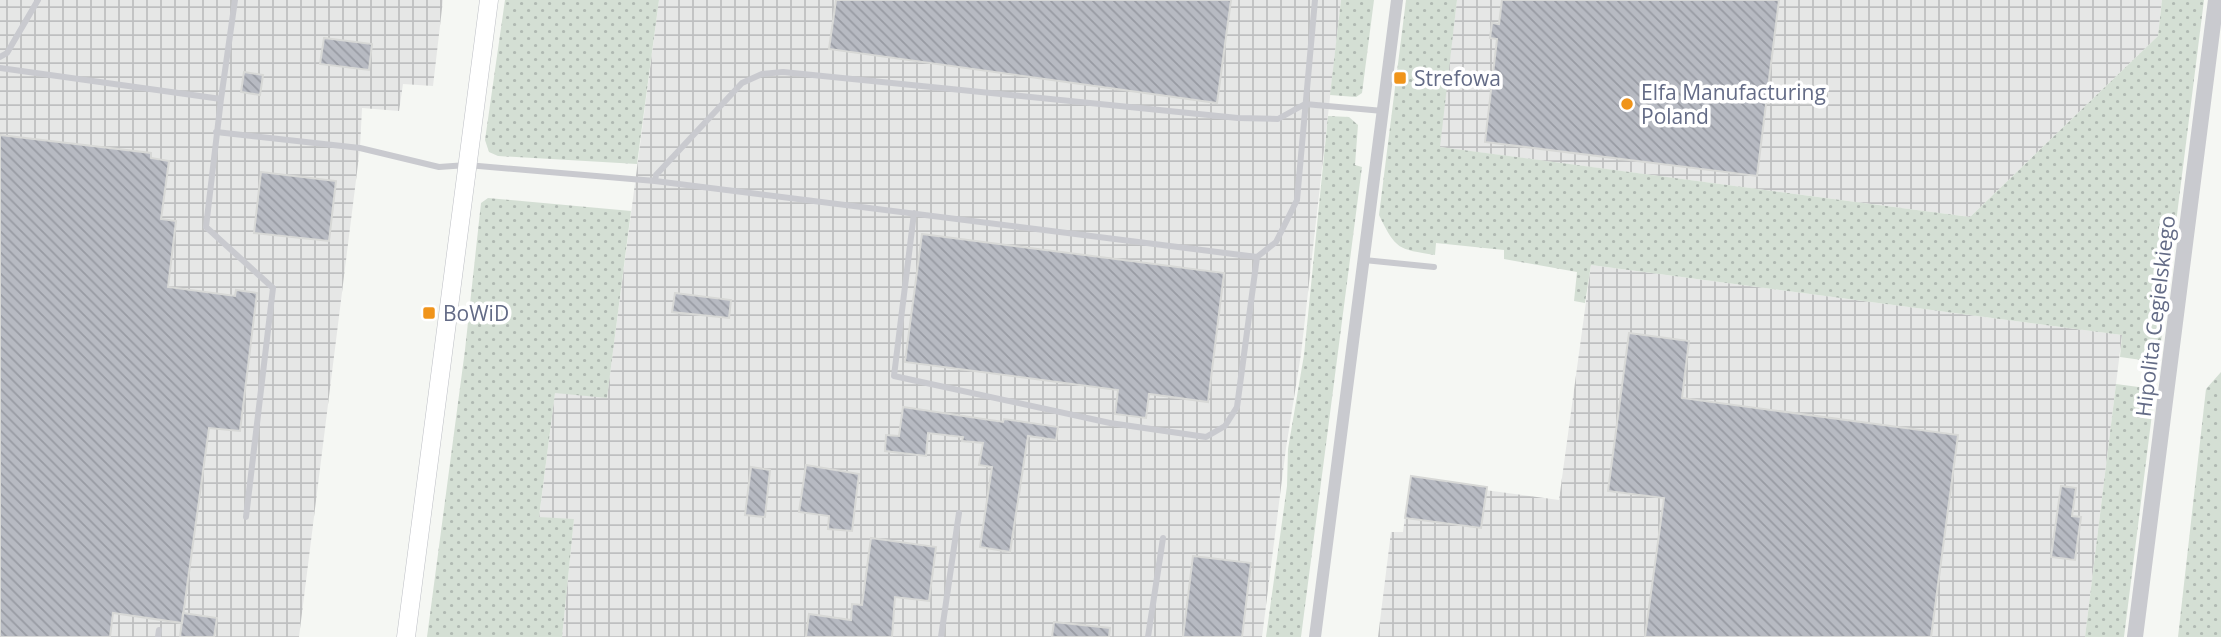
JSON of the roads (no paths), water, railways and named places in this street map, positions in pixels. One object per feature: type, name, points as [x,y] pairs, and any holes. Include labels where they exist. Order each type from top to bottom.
[{"type":"main road","points":[[406,637],[489,0]]},
{"type":"street","points":[[1315,637],[1396,0]]},
{"type":"street","name":"Hipolita Cegielskiego","points":[[2135,637],[2216,0]]},
{"type":"lane","points":[[0,57],[8,53],[38,0]]},
{"type":"lane","points":[[234,0],[206,227],[273,288],[246,517]]},
{"type":"lane","points":[[216,132],[360,148],[439,167],[467,165],[655,181],[1256,257],[1276,242],[1297,200],[1315,0]]},
{"type":"lane","points":[[0,68],[221,99]]},
{"type":"lane","points":[[655,181],[656,175],[742,83],[762,75],[783,72],[1238,118],[1278,119],[1305,104],[1382,111]]},
{"type":"lane","points":[[914,214],[894,376],[1110,423],[1206,437],[1225,426],[1237,407],[1256,257]]},
{"type":"lane","points":[[1364,260],[1434,267]]},
{"type":"lane","points":[[941,637],[959,513]]},
{"type":"lane","points":[[1148,637],[1163,538]]},
{"type":"place","name":"Strefowa","points":[[1400,78]]},
{"type":"place","name":"Elfa Manufacturing Poland","points":[[1627,104]]},
{"type":"place","name":"BoWiD","points":[[429,313]]}]
